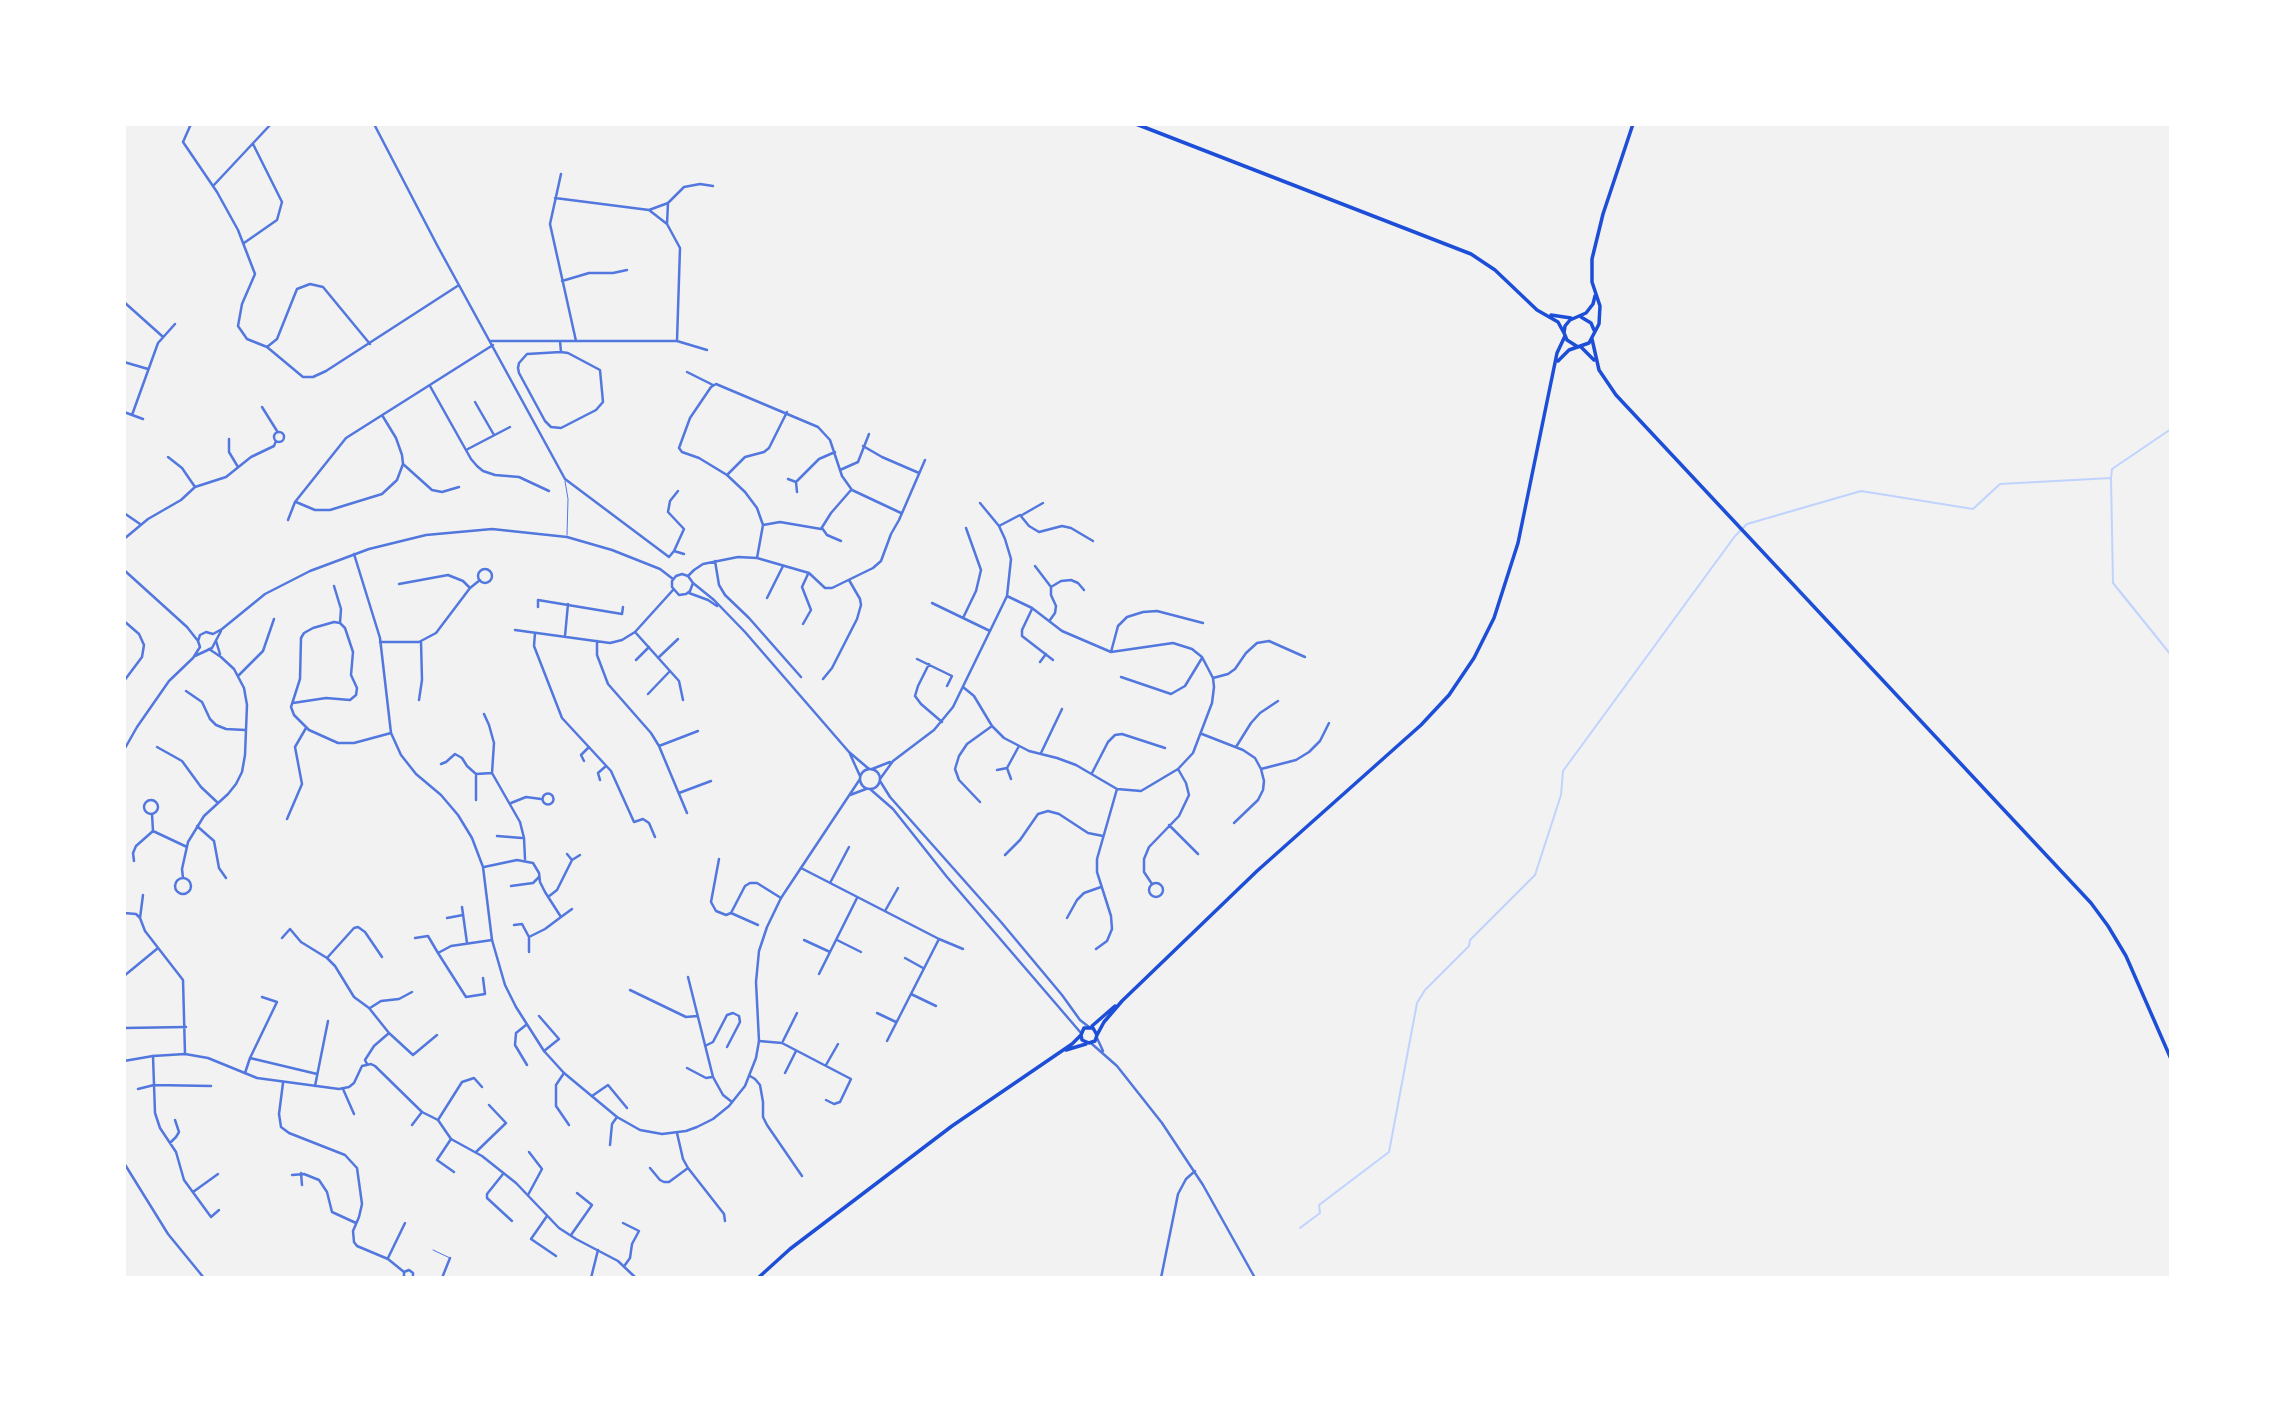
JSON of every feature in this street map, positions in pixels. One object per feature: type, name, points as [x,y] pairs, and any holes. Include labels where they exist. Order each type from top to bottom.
[{"type":"main road","points":[[1136,124],[1471,254],[1495,270],[1537,310],[1558,322],[1570,343],[1596,362]]},
{"type":"main road","points":[[1633,124],[1594,246],[1591,270],[1600,306],[1599,324],[1592,339],[1596,362],[1606,382],[2091,903],[2126,956],[2171,1059]]},
{"type":"main road","points":[[758,1278],[790,1249],[952,1126],[1064,1050],[1122,1001],[1257,871],[1421,725],[1449,695],[1474,658],[1494,618],[1514,556],[1558,353],[1567,323],[1591,308],[1595,294]]},
{"type":"main road","points":[[1549,315],[1583,317],[1591,323],[1594,332]]},
{"type":"main road","points":[[1557,363],[1566,352],[1592,339]]},
{"type":"main road","points":[[1064,1050],[1090,1043],[1122,1001]]},
{"type":"main road","points":[[1090,1027],[1096,1030],[1097,1036]]},
{"type":"main road","points":[[1081,1034],[1084,1042],[1090,1043]]},
{"type":"street","points":[[191,124],[183,142],[213,186],[244,243],[255,274],[242,304],[237,326],[247,339],[267,347],[303,377],[313,377],[370,344],[459,285]]},
{"type":"street","points":[[213,186],[271,124]]},
{"type":"street","points":[[374,124],[565,478],[669,556],[684,528],[668,512],[671,500],[678,491]]},
{"type":"street","points":[[244,243],[276,220],[282,202],[253,144]]},
{"type":"street","points":[[561,174],[550,224],[576,341]]},
{"type":"street","points":[[555,198],[649,210],[668,202],[684,187],[700,184],[712,186]]},
{"type":"street","points":[[667,224],[668,202]]},
{"type":"street","points":[[649,210],[667,224],[680,248],[677,341]]},
{"type":"street","points":[[562,281],[589,273],[627,270]]},
{"type":"street","points":[[267,347],[277,339],[297,289],[310,284],[323,287],[370,344]]},
{"type":"street","points":[[124,302],[162,336]]},
{"type":"street","points":[[132,415],[162,336],[175,324]]},
{"type":"street","points":[[560,341],[561,352]]},
{"type":"street","points":[[288,520],[295,502],[346,438],[492,343],[677,341],[707,350]]},
{"type":"street","points":[[561,352],[600,370],[603,402],[596,410],[561,428],[551,427],[545,421],[518,368],[527,354],[561,352]]},
{"type":"street","points":[[124,362],[148,369]]},
{"type":"street","points":[[687,372],[713,385],[719,384],[818,426],[830,440],[840,471],[852,490],[901,513]]},
{"type":"street","points":[[429,385],[471,460],[483,471],[519,477],[549,491]]},
{"type":"street","points":[[713,385],[690,418],[679,448],[727,475],[745,492],[757,509],[763,525],[757,558]]},
{"type":"street","points":[[475,402],[494,435]]},
{"type":"street","points":[[262,407],[278,432],[282,433],[284,438],[276,441]]},
{"type":"street","points":[[124,412],[143,419]]},
{"type":"street","points":[[727,475],[745,457],[764,452],[769,447],[787,412]]},
{"type":"street","points":[[382,415],[396,438],[403,464],[432,490],[442,492],[459,487]]},
{"type":"street","points":[[466,450],[510,427]]},
{"type":"street","points":[[124,539],[140,524],[181,500],[195,486],[226,477],[251,457],[274,446],[274,437],[278,432]]},
{"type":"street","points":[[840,471],[858,462],[869,435]]},
{"type":"street","points":[[229,439],[229,452],[238,467]]},
{"type":"street","points":[[863,446],[919,473]]},
{"type":"street","points":[[796,482],[819,459],[835,452]]},
{"type":"street","points":[[168,457],[182,468],[195,486]]},
{"type":"street","points":[[688,576],[696,567],[715,561],[738,557],[757,558],[809,573],[827,589],[873,568],[881,561],[925,460]]},
{"type":"street","points":[[295,502],[314,510],[330,510],[382,494],[397,480],[403,464]]},
{"type":"street","points":[[788,480],[796,482]]},
{"type":"street","points":[[796,482],[797,492]]},
{"type":"street","points":[[822,528],[831,513],[852,490]]},
{"type":"street","points":[[664,496],[671,500]]},
{"type":"street","points":[[847,797],[875,788],[893,761],[942,722],[953,708],[1007,596],[1011,559],[999,526],[980,503]]},
{"type":"street","points":[[999,526],[1043,503]]},
{"type":"street","points":[[124,513],[140,524]]},
{"type":"street","points":[[1020,516],[1029,526],[1040,532],[1062,526],[1071,528],[1093,541]]},
{"type":"street","points":[[763,525],[779,522],[822,528],[827,535],[841,541]]},
{"type":"street","points":[[963,618],[976,591],[981,570],[966,528]]},
{"type":"street","points":[[198,641],[200,635],[206,632],[213,634],[222,629],[265,594],[310,571],[354,554],[426,535],[492,529],[567,537],[612,550],[660,569],[673,579]]},
{"type":"street","points":[[674,551],[684,554]]},
{"type":"street","points":[[354,554],[380,642],[391,733],[396,746],[412,769],[441,795],[472,838],[483,867],[492,940],[505,985],[526,1025],[564,1073],[617,1117],[650,1133],[677,1133],[697,1128],[713,1119],[732,1102],[750,1076],[759,1041],[755,994],[759,951],[767,927],[781,898],[863,771],[893,761]]},
{"type":"street","points":[[715,561],[719,585],[725,595],[801,677]]},
{"type":"street","points":[[768,598],[784,565]]},
{"type":"street","points":[[1035,565],[1051,587],[1056,606],[1049,621]]},
{"type":"street","points":[[124,570],[187,627],[200,646],[221,657],[238,676],[246,699],[242,772],[232,789],[197,826],[187,848],[183,878],[175,886],[176,893],[182,895],[192,885],[189,880],[183,878]]},
{"type":"street","points":[[803,624],[811,607],[802,587],[809,573]]},
{"type":"street","points":[[722,610],[708,600],[689,593],[679,595],[673,590],[673,579],[682,574],[688,576],[693,583],[722,610],[762,652],[849,752],[878,772],[890,797],[956,870],[1080,1020],[1090,1027]]},
{"type":"street","points":[[399,584],[448,575],[463,581],[470,588]]},
{"type":"street","points":[[823,679],[832,668],[857,619],[861,605],[848,579]]},
{"type":"street","points":[[380,642],[421,641],[436,633],[470,588],[480,580]]},
{"type":"street","points":[[1051,587],[1061,581],[1071,580],[1084,590]]},
{"type":"street","points":[[689,593],[693,583]]},
{"type":"street","points":[[334,586],[341,609],[340,623]]},
{"type":"street","points":[[515,630],[610,643],[622,640],[635,632],[673,590]]},
{"type":"street","points":[[963,687],[974,696],[992,726],[1004,738],[1029,751],[1057,758],[1091,773],[1117,789],[1141,791],[1178,769],[1193,753],[1212,703],[1214,687],[1213,678],[1202,657],[1192,649],[1173,643],[1111,652],[1062,631],[1032,608],[1007,596]]},
{"type":"street","points":[[538,607],[538,600],[622,614],[623,607]]},
{"type":"street","points":[[932,603],[990,631]]},
{"type":"street","points":[[565,637],[568,604]]},
{"type":"street","points":[[1032,608],[1021,629],[1022,636],[1054,660]]},
{"type":"street","points":[[1111,652],[1118,626],[1127,617],[1157,611],[1203,623]]},
{"type":"street","points":[[809,614],[817,618]]},
{"type":"street","points":[[238,676],[263,651],[274,620]]},
{"type":"street","points":[[124,621],[139,634],[144,645],[142,657],[124,681]]},
{"type":"street","points":[[293,702],[317,698],[350,700],[356,695],[357,688],[352,675],[353,652],[345,628],[340,623],[313,628],[301,638],[300,679],[291,707],[294,715],[306,728],[338,743],[354,743],[391,733]]},
{"type":"street","points":[[187,627],[200,635]]},
{"type":"street","points":[[192,658],[212,648],[222,629]]},
{"type":"street","points":[[635,632],[679,681],[682,699]]},
{"type":"street","points":[[535,633],[534,646],[562,718],[607,765],[618,782],[634,822],[643,819],[649,823],[655,836]]},
{"type":"street","points":[[213,634],[221,657]]},
{"type":"street","points":[[658,658],[678,639]]},
{"type":"street","points":[[419,700],[422,680],[421,641]]},
{"type":"street","points":[[597,641],[597,655],[608,684],[659,746],[687,813]]},
{"type":"street","points":[[1213,678],[1235,669],[1257,643],[1269,641],[1305,657]]},
{"type":"street","points":[[124,750],[169,681],[200,646]]},
{"type":"street","points":[[636,660],[649,647]]},
{"type":"street","points":[[1040,662],[1046,654]]},
{"type":"street","points":[[1121,677],[1171,694],[1185,686],[1202,657]]},
{"type":"street","points":[[917,659],[952,676],[947,686]]},
{"type":"street","points":[[794,668],[801,663]]},
{"type":"street","points":[[929,664],[915,696],[920,704],[942,722]]},
{"type":"street","points":[[826,665],[832,668]]},
{"type":"street","points":[[648,694],[670,671]]},
{"type":"street","points":[[186,691],[202,702],[216,725],[226,729],[246,730]]},
{"type":"street","points":[[1237,747],[1251,723],[1278,701]]},
{"type":"street","points":[[1040,754],[1062,709]]},
{"type":"street","points":[[484,714],[494,743],[492,774],[520,822],[525,861]]},
{"type":"street","points":[[1261,769],[1296,760],[1309,752],[1320,741],[1329,723]]},
{"type":"street","points":[[979,802],[959,780],[955,769],[967,744],[992,726]]},
{"type":"street","points":[[287,818],[302,784],[295,747],[306,728]]},
{"type":"street","points":[[659,746],[698,731]]},
{"type":"street","points":[[1091,773],[1108,742],[1115,735],[1122,734],[1165,748]]},
{"type":"street","points":[[1200,734],[1237,747],[1255,758],[1261,769],[1263,790],[1258,800],[1234,823]]},
{"type":"street","points":[[1011,779],[1007,768],[1019,746]]},
{"type":"street","points":[[157,747],[182,761],[201,788],[218,803]]},
{"type":"street","points":[[584,761],[581,755],[589,747]]},
{"type":"street","points":[[849,752],[862,786],[889,804],[947,877],[1081,1034]]},
{"type":"street","points":[[441,764],[455,754],[477,774],[492,774]]},
{"type":"street","points":[[600,780],[598,773],[607,765]]},
{"type":"street","points":[[997,770],[1007,768]]},
{"type":"street","points":[[1152,884],[1144,872],[1144,859],[1149,847],[1179,816],[1189,795],[1178,769]]},
{"type":"street","points":[[476,800],[477,774]]},
{"type":"street","points":[[679,793],[711,781]]},
{"type":"street","points":[[1096,949],[1107,941],[1112,929],[1111,916],[1097,873],[1097,859],[1117,789]]},
{"type":"street","points":[[511,803],[526,797],[542,799]]},
{"type":"street","points":[[151,799],[158,805],[158,810],[152,814],[144,807],[151,799]]},
{"type":"street","points":[[1005,856],[1038,814],[1048,811],[1059,814],[1088,834],[1103,836]]},
{"type":"street","points":[[152,814],[153,831]]},
{"type":"street","points":[[1169,825],[1198,854]]},
{"type":"street","points":[[197,826],[214,841],[219,868],[226,878]]},
{"type":"street","points":[[153,831],[187,848]]},
{"type":"street","points":[[134,861],[136,846],[153,831]]},
{"type":"street","points":[[497,836],[524,838]]},
{"type":"street","points":[[830,883],[849,846]]},
{"type":"street","points":[[567,854],[572,860]]},
{"type":"street","points":[[548,897],[557,890],[572,860],[580,855]]},
{"type":"street","points":[[719,859],[711,902],[716,912],[726,915],[731,913],[758,925]]},
{"type":"street","points":[[483,867],[517,860],[533,863],[548,897],[561,917]]},
{"type":"street","points":[[801,867],[963,949]]},
{"type":"street","points":[[511,886],[533,883],[538,877]]},
{"type":"street","points":[[731,913],[745,886],[750,883],[757,883],[781,898]]},
{"type":"street","points":[[1152,884],[1161,885],[1163,892],[1156,898],[1149,895],[1152,884]]},
{"type":"street","points":[[1067,918],[1084,893],[1101,887]]},
{"type":"street","points":[[885,911],[898,888]]},
{"type":"street","points":[[140,918],[144,895]]},
{"type":"street","points":[[819,974],[858,897]]},
{"type":"street","points":[[462,907],[467,943]]},
{"type":"street","points":[[529,937],[572,909]]},
{"type":"street","points":[[124,913],[136,914],[140,918],[145,931],[184,980],[185,1054]]},
{"type":"street","points":[[447,918],[463,915]]},
{"type":"street","points":[[514,925],[522,924],[529,937],[529,952]]},
{"type":"street","points":[[327,958],[354,928],[358,927],[365,932],[382,957]]},
{"type":"street","points":[[282,938],[290,929],[301,942],[327,958],[354,997],[369,1008],[389,1033],[413,1055],[437,1035]]},
{"type":"street","points":[[415,938],[428,936],[466,997],[485,994],[483,978]]},
{"type":"street","points":[[887,1041],[939,939]]},
{"type":"street","points":[[438,953],[451,946],[492,940]]},
{"type":"street","points":[[804,940],[830,952]]},
{"type":"street","points":[[836,940],[861,952]]},
{"type":"street","points":[[124,976],[158,948]]},
{"type":"street","points":[[905,958],[924,968]]},
{"type":"street","points":[[688,977],[713,1077],[723,1095],[732,1102]]},
{"type":"street","points":[[630,990],[686,1017],[696,1016]]},
{"type":"street","points":[[369,1008],[381,1001],[399,999],[412,992]]},
{"type":"street","points":[[911,994],[936,1006]]},
{"type":"street","points":[[245,1073],[277,1002],[262,997]]},
{"type":"street","points":[[705,1046],[713,1042],[727,1015],[733,1013],[739,1016],[740,1022],[727,1047]]},
{"type":"street","points":[[782,1043],[797,1013]]},
{"type":"street","points":[[877,1013],[896,1023]]},
{"type":"street","points":[[540,1016],[559,1039],[544,1051]]},
{"type":"street","points":[[314,1087],[328,1021]]},
{"type":"street","points":[[526,1025],[516,1033],[515,1045],[527,1065]]},
{"type":"street","points":[[124,1028],[186,1027]]},
{"type":"street","points":[[124,1061],[185,1054],[208,1058],[257,1078],[343,1089],[354,1083],[374,1046],[389,1033]]},
{"type":"street","points":[[1097,1036],[1105,1054]]},
{"type":"street","points":[[759,1041],[782,1043],[850,1079],[840,1102],[834,1104],[826,1100]]},
{"type":"street","points":[[1090,1043],[1105,1054],[1141,1096],[1195,1171],[1255,1278]]},
{"type":"street","points":[[827,1065],[838,1044]]},
{"type":"street","points":[[785,1073],[796,1050]]},
{"type":"street","points":[[153,1056],[155,1113],[160,1128],[176,1152],[184,1180],[211,1217],[219,1210]]},
{"type":"street","points":[[250,1058],[317,1074]]},
{"type":"street","points":[[365,1065],[375,1066],[422,1112],[438,1121],[451,1139],[476,1152],[504,1173],[571,1236],[625,1265],[635,1278]]},
{"type":"street","points":[[687,1068],[706,1078],[713,1077]]},
{"type":"street","points":[[564,1073],[556,1085],[556,1106],[569,1125]]},
{"type":"street","points":[[750,1076],[760,1085],[767,1125],[802,1177]]},
{"type":"street","points":[[438,1121],[462,1082],[474,1078],[482,1087]]},
{"type":"street","points":[[283,1083],[279,1114],[281,1127],[296,1136],[345,1155],[358,1168],[362,1204],[353,1236],[357,1246],[388,1259],[404,1272]]},
{"type":"street","points":[[138,1089],[155,1085],[211,1086]]},
{"type":"street","points":[[591,1097],[608,1085],[626,1108]]},
{"type":"street","points":[[343,1089],[354,1114]]},
{"type":"street","points":[[476,1152],[506,1123],[489,1105]]},
{"type":"street","points":[[412,1125],[422,1112]]},
{"type":"street","points":[[610,1145],[612,1124],[617,1117]]},
{"type":"street","points":[[170,1143],[179,1132],[175,1121]]},
{"type":"street","points":[[677,1133],[683,1159],[724,1214],[725,1221]]},
{"type":"street","points":[[451,1139],[437,1160],[454,1172]]},
{"type":"street","points":[[528,1195],[542,1169],[529,1152]]},
{"type":"street","points":[[124,1163],[168,1234],[204,1278]]},
{"type":"street","points":[[650,1168],[660,1180],[669,1182],[688,1168]]},
{"type":"street","points":[[1161,1278],[1178,1194],[1195,1171]]},
{"type":"street","points":[[504,1173],[487,1198],[512,1221]]},
{"type":"street","points":[[193,1192],[218,1174]]},
{"type":"street","points":[[302,1174],[302,1185]]},
{"type":"street","points":[[292,1175],[315,1177],[324,1185],[332,1212],[356,1223]]},
{"type":"street","points":[[571,1236],[592,1205],[577,1193]]},
{"type":"street","points":[[547,1216],[531,1239],[556,1256]]},
{"type":"street","points":[[388,1259],[405,1223]]},
{"type":"street","points":[[623,1223],[639,1231],[625,1265]]},
{"type":"street","points":[[400,1233],[407,1237]]},
{"type":"street","points":[[591,1278],[598,1250]]},
{"type":"street","points":[[442,1278],[450,1258]]},
{"type":"street","points":[[404,1272],[411,1270],[414,1275],[412,1278]]},
{"type":"street","points":[[404,1272],[404,1278]]},
{"type":"lane","points":[[565,478],[568,499],[567,537]]},
{"type":"lane","points":[[433,1250],[450,1258]]},
{"type":"waterway","points":[[2171,429],[2112,469],[2111,478],[2113,583],[2171,655]]},
{"type":"waterway","points":[[1300,1228],[1320,1213],[1319,1205],[1389,1152],[1417,1003],[1425,990],[1469,946],[1470,940],[1535,875],[1561,795],[1563,771],[1735,536],[1747,524],[1861,491],[1973,509],[2000,484],[2111,478]]}]
